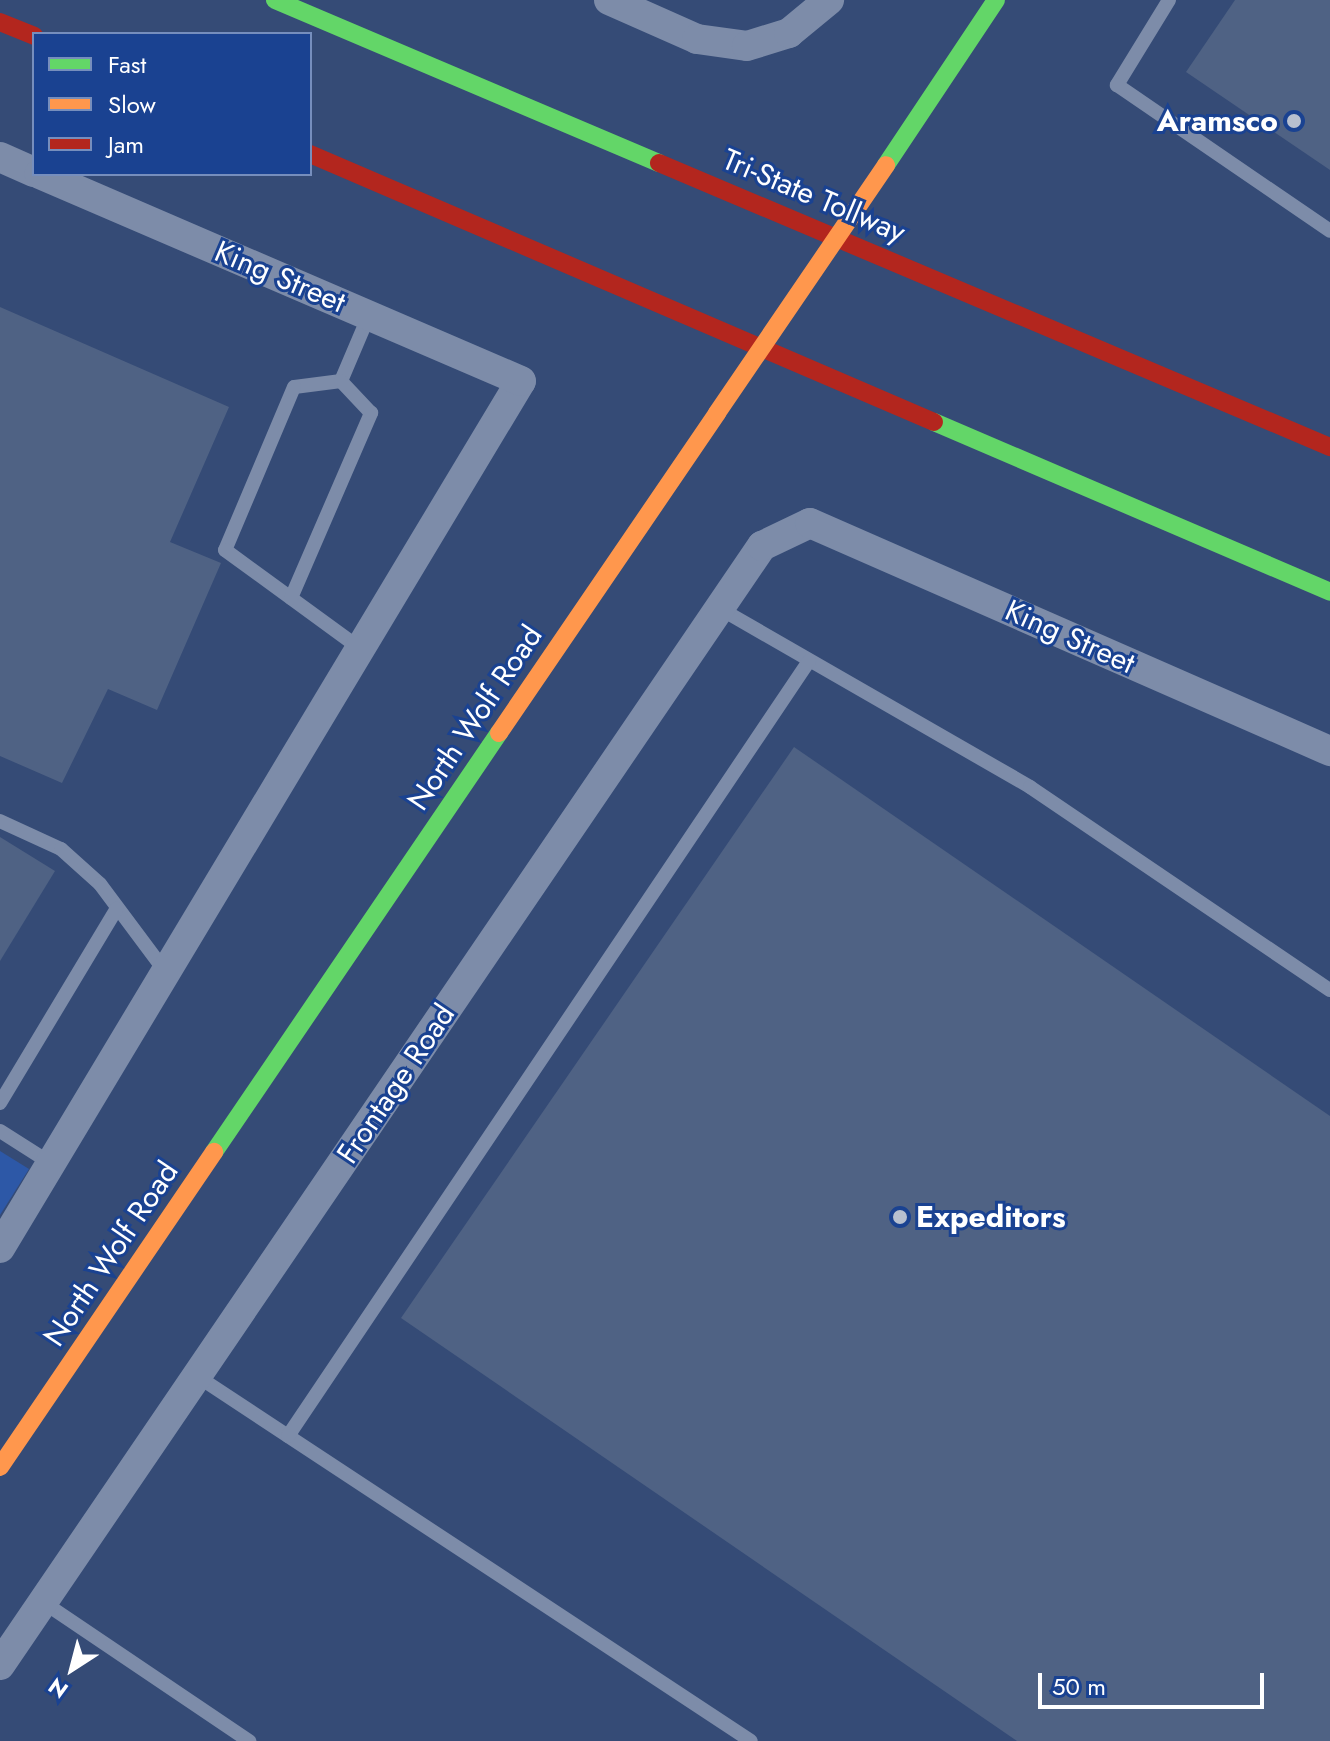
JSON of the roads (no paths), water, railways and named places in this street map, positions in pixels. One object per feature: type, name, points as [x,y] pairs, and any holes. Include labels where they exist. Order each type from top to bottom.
[{"type":"main road","name":"Tri-State Tollway","points":[[275,0],[1330,447]]},
{"type":"main road","name":"North Wolf Road","points":[[0,1467],[996,0]]},
{"type":"main road","points":[[0,22],[32,35]]},
{"type":"main road","points":[[312,155],[1330,592]]},
{"type":"street","points":[[609,0],[697,39],[747,46],[789,33],[829,0]]},
{"type":"street","points":[[0,157],[32,171]]},
{"type":"street","name":"King Street","points":[[45,176],[521,381],[361,649]]},
{"type":"street","name":"King Street","points":[[810,523],[1330,751]]},
{"type":"street","name":"Frontage Road","points":[[0,1665],[762,546],[810,523]]},
{"type":"street","points":[[0,1248],[361,649]]},
{"type":"lane","points":[[1169,0],[1117,85],[1330,231]]},
{"type":"lane","points":[[341,381],[369,315]]},
{"type":"lane","points":[[291,598],[371,413],[341,381]]},
{"type":"lane","points":[[341,381],[294,387],[225,550],[361,649]]},
{"type":"lane","points":[[719,608],[1030,787],[1330,990]]},
{"type":"lane","points":[[288,1436],[809,661]]},
{"type":"lane","points":[[0,821],[61,849],[117,908],[167,974]]},
{"type":"lane","points":[[0,1103],[117,908]]},
{"type":"lane","points":[[0,1131],[52,1164]]},
{"type":"lane","points":[[197,1376],[751,1741]]},
{"type":"lane","points":[[43,1602],[249,1741]]},
{"type":"place","name":"Aramsco","points":[[1294,121]]},
{"type":"place","name":"Expeditors","points":[[900,1217]]}]
